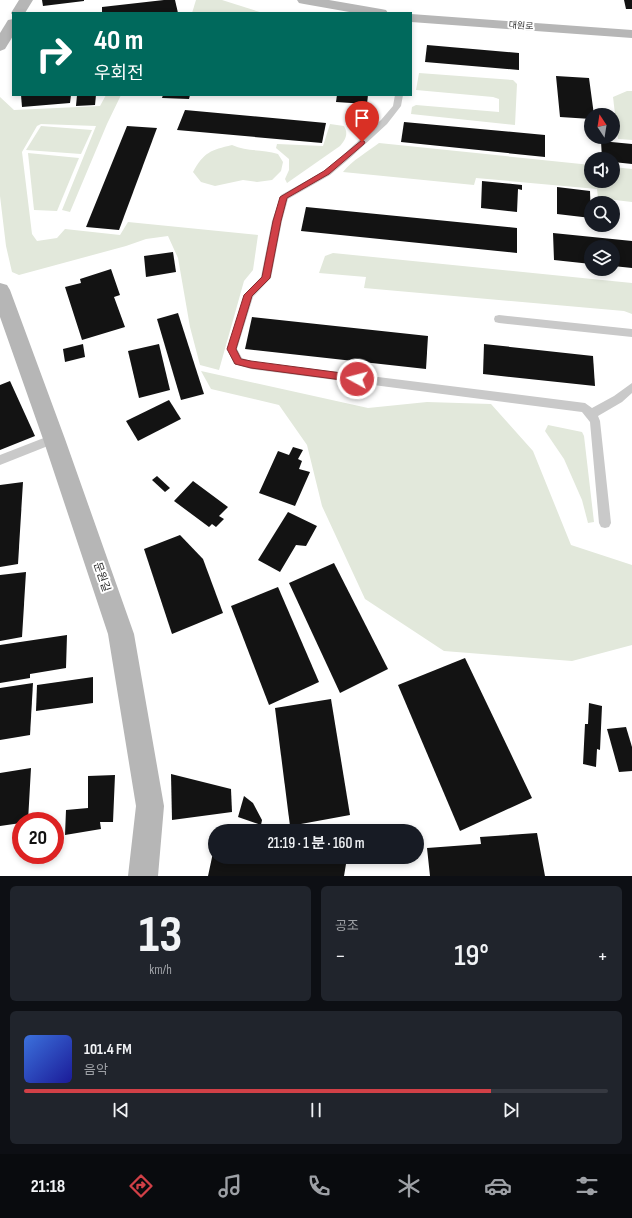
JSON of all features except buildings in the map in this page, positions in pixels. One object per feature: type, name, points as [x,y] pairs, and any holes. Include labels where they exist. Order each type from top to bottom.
[{"type":"street","points":[[19,12],[26,0]]},
{"type":"street","points":[[304,0],[375,12]]},
{"type":"street","name":"대원로","points":[[412,20],[632,34]]},
{"type":"street","points":[[0,46],[12,25]]},
{"type":"street","name":"문원길","points":[[0,290],[54,439],[121,634],[150,806],[142,876]]},
{"type":"lane","points":[[399,96],[397,106],[384,122],[346,157],[327,172],[284,197],[277,221],[266,278],[248,295],[232,349],[238,361],[251,365],[585,408],[595,421],[605,523]]},
{"type":"lane","points":[[499,319],[632,333]]},
{"type":"lane","points":[[591,414],[618,399],[632,387]]},
{"type":"lane","points":[[0,460],[54,439]]},
{"type":"shaded area","points":[[196,0],[222,0],[260,12],[192,12]]},
{"type":"shaded area","points":[[419,73],[513,80],[517,84],[515,125],[411,114],[412,107],[416,105],[499,112],[499,99],[493,97],[416,90]]},
{"type":"shaded area","points":[[627,91],[632,91],[632,140],[620,139],[620,108],[614,108],[613,97]]},
{"type":"shaded area","points":[[105,96],[121,96],[107,124],[70,212],[62,210],[96,126],[41,124],[37,126],[22,152],[32,234],[37,241],[57,238],[65,229],[120,235],[128,222],[258,235],[253,270],[244,281],[219,370],[200,365],[190,327],[178,258],[168,236],[146,239],[126,246],[19,275],[12,272],[6,246],[0,196],[0,97],[14,110],[100,106]]},
{"type":"shaded area","points":[[330,124],[344,126],[346,134],[342,144],[287,183],[285,179],[289,170],[289,159],[276,148],[277,144],[323,146]]},
{"type":"shaded area","points":[[41,126],[92,130],[81,154],[26,150]]},
{"type":"shaded area","points":[[379,143],[584,164],[584,188],[476,178],[474,185],[343,172],[355,160]]},
{"type":"shaded area","points":[[232,145],[243,149],[267,151],[278,154],[283,162],[281,171],[272,180],[257,182],[243,180],[215,186],[201,182],[193,172],[201,160],[213,150]]},
{"type":"shaded area","points":[[28,153],[79,158],[57,211],[34,210]]},
{"type":"shaded area","points":[[620,168],[632,169],[632,202],[620,201],[620,196],[598,196],[597,189],[586,188],[620,188]]},
{"type":"shaded area","points":[[333,253],[632,283],[632,314],[624,311],[364,288],[366,277],[319,273],[325,256]]},
{"type":"shaded area","points":[[201,371],[368,408],[427,402],[491,404],[533,451],[571,545],[632,565],[632,645],[572,661],[444,651],[365,599],[322,506],[307,445],[279,405],[211,389]]},
{"type":"shaded area","points":[[548,425],[582,432],[584,436],[594,522],[588,523],[582,500],[564,459],[545,431]]},
{"type":"route","points":[[357,379],[251,365],[238,361],[232,349],[248,295],[266,278],[277,221],[284,197],[327,172],[362,142]]}]
